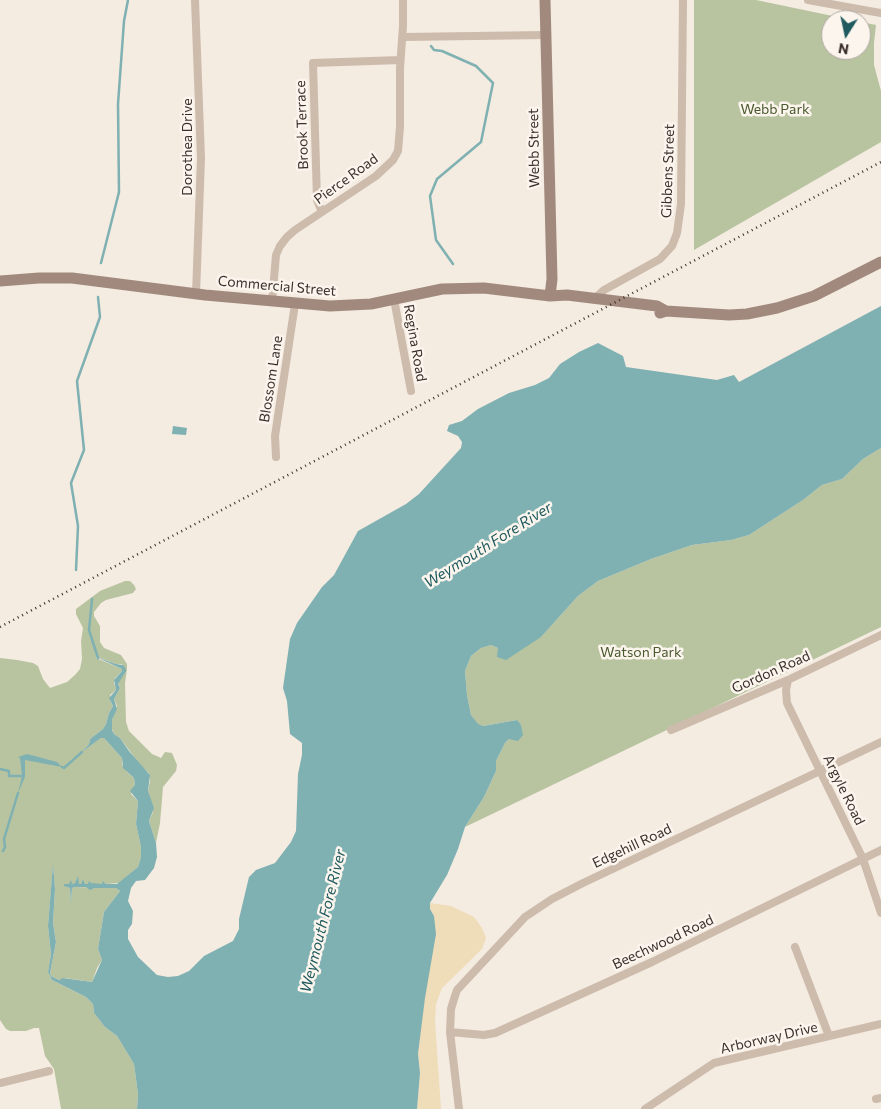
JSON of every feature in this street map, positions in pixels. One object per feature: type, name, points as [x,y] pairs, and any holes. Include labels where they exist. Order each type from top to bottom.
[{"type":"main road","name":"Webb Street","points":[[545,0],[552,279],[550,296]]},
{"type":"main road","name":"Commercial Street","points":[[0,281],[72,278],[272,302],[346,306],[371,304],[428,291],[458,288],[491,288],[550,296],[562,295],[657,306],[666,310],[729,315],[747,314],[777,308],[814,296],[881,262]]},
{"type":"main road","name":"Commercial Street","points":[[550,296],[566,302],[657,313],[666,310]]},
{"type":"street","name":"Dorothea Drive","points":[[195,0],[201,158],[196,294]]},
{"type":"street","name":"Pierce Road","points":[[272,302],[274,266],[280,246],[286,237],[376,176],[396,155],[400,134],[400,60],[403,0]]},
{"type":"street","name":"Gibbens Street","points":[[594,299],[604,290],[664,255],[672,246],[678,226],[681,204],[683,0]]},
{"type":"street","points":[[808,0],[833,2],[881,12]]},
{"type":"street","points":[[402,37],[546,35]]},
{"type":"street","name":"Brook Terrace","points":[[322,212],[317,200],[313,63],[400,60]]},
{"type":"street","name":"Regina Road","points":[[394,299],[411,391]]},
{"type":"street","name":"Blossom Lane","points":[[276,457],[275,436],[295,304]]},
{"type":"street","name":"Gordon Road","points":[[671,730],[788,680],[881,635]]},
{"type":"street","name":"Argyle Road","points":[[788,680],[786,703],[863,858],[881,913]]},
{"type":"street","name":"Edgehill Road","points":[[458,1109],[450,1032],[451,1009],[457,990],[525,917],[552,898],[881,742]]},
{"type":"street","name":"Beechwood Road","points":[[450,1032],[484,1035],[495,1033],[652,962],[881,850]]},
{"type":"street","points":[[795,947],[829,1036]]},
{"type":"street","name":"Arborway Drive","points":[[645,1109],[714,1064],[881,1024]]},
{"type":"street","points":[[0,1084],[49,1071]]},
{"type":"green space","name":"Webb Park","points":[[694,0],[756,0],[821,14],[821,60],[871,60],[871,24],[876,25],[874,65],[881,91],[881,142],[694,250]]},
{"type":"green space","name":"Watson Park","points":[[881,448],[881,627],[465,827],[484,797],[496,771],[496,761],[509,739],[517,720],[483,726],[478,725],[471,715],[467,695],[465,671],[471,656],[481,648],[491,645],[498,648],[541,637],[578,596],[598,581],[651,559],[692,545],[731,540],[749,535],[803,500],[822,485],[842,479],[863,459]]},
{"type":"green space","points":[[125,581],[130,581],[134,585],[136,589],[133,593],[106,600],[94,612],[94,616],[100,626],[100,642],[104,648],[121,655],[127,664],[125,683],[126,722],[129,731],[152,754],[161,758],[165,752],[172,753],[177,765],[176,771],[163,787],[156,843],[149,821],[153,812],[148,791],[149,773],[141,766],[120,738],[114,734],[112,729],[112,720],[117,706],[114,699],[120,688],[117,680],[126,672],[122,664],[116,664],[97,657],[122,669],[122,671],[115,678],[116,690],[110,695],[113,706],[106,724],[103,729],[90,739],[89,744],[83,751],[101,738],[104,738],[122,758],[122,765],[134,778],[135,785],[131,794],[138,801],[136,824],[141,857],[138,867],[119,883],[85,884],[83,880],[81,884],[78,884],[77,878],[76,883],[65,886],[70,888],[71,902],[72,888],[75,887],[116,888],[120,891],[104,912],[98,949],[102,960],[92,982],[65,978],[59,980],[51,976],[56,942],[53,923],[55,889],[53,866],[48,926],[51,954],[48,972],[52,980],[86,997],[93,1004],[94,1013],[105,1027],[117,1036],[134,1064],[138,1094],[137,1109],[61,1109],[54,1069],[45,1056],[39,1028],[26,1031],[10,1031],[6,1029],[0,1020],[0,658],[33,663],[38,666],[43,679],[50,688],[67,682],[80,669],[82,659],[81,641],[83,628],[76,614],[76,609],[100,591]]},
{"type":"sand","points":[[430,903],[451,906],[474,917],[486,938],[482,949],[442,988],[436,1004],[435,1021],[441,1109],[417,1109],[420,1073],[418,1054],[434,916],[430,909]]},
{"type":"water","name":"Weymouth Fore River","points":[[881,306],[881,448],[863,459],[842,479],[822,485],[803,500],[749,535],[731,540],[692,545],[651,559],[598,581],[578,596],[541,637],[506,660],[497,657],[498,648],[491,645],[481,648],[471,656],[465,671],[471,715],[478,724],[483,726],[517,720],[521,725],[523,735],[518,741],[509,739],[505,743],[496,761],[496,771],[484,797],[465,827],[447,875],[430,903],[436,934],[418,1054],[420,1073],[417,1109],[137,1109],[138,1094],[134,1064],[117,1036],[105,1027],[94,1013],[93,1004],[86,997],[52,980],[48,972],[51,954],[48,926],[53,864],[55,889],[53,923],[56,942],[50,973],[51,976],[59,980],[63,978],[92,982],[102,960],[98,949],[104,912],[120,891],[116,888],[94,888],[90,890],[86,887],[75,887],[72,888],[71,904],[70,888],[64,886],[64,884],[69,884],[71,880],[72,884],[75,883],[78,876],[79,884],[81,884],[83,879],[85,884],[88,884],[89,881],[102,884],[103,881],[106,884],[117,884],[138,867],[141,857],[136,824],[138,801],[130,791],[135,785],[134,778],[123,768],[122,758],[104,738],[101,738],[82,752],[89,744],[90,739],[103,729],[106,724],[113,706],[109,698],[116,690],[114,680],[122,671],[122,669],[96,657],[123,665],[126,669],[126,672],[117,682],[120,688],[114,699],[117,709],[112,720],[112,730],[150,775],[148,791],[154,808],[149,821],[156,843],[157,857],[154,868],[145,880],[136,881],[131,888],[128,901],[133,911],[132,924],[128,930],[128,939],[138,957],[157,975],[178,976],[189,971],[204,956],[233,941],[239,929],[239,919],[249,877],[256,870],[275,863],[291,842],[296,831],[298,774],[302,755],[302,743],[290,734],[287,701],[283,688],[290,639],[297,623],[322,587],[334,575],[358,531],[406,504],[419,494],[461,448],[462,442],[458,436],[447,431],[449,425],[462,421],[478,409],[509,393],[535,385],[549,378],[560,364],[598,343],[623,356],[626,367],[717,380],[734,375],[739,382]]},
{"type":"water","points":[[173,426],[187,428],[186,435],[172,434]]},
{"type":"water","points":[[27,754],[57,762],[62,767],[25,760],[25,777],[18,793],[22,776],[20,758],[18,757]]},
{"type":"waterway","points":[[101,263],[119,192],[118,104],[124,21],[128,0]]},
{"type":"waterway","points":[[431,46],[434,50],[442,51],[476,66],[493,83],[481,142],[437,179],[430,196],[436,240],[453,264]]},
{"type":"waterway","points":[[76,570],[78,526],[71,483],[84,450],[77,381],[100,317],[98,297]]},
{"type":"waterway","points":[[92,599],[89,630],[98,658]]},
{"type":"waterway","points":[[117,686],[122,675]]},
{"type":"waterway","points":[[62,767],[64,768],[82,752]]},
{"type":"waterway","points":[[0,769],[9,771],[9,776],[22,776]]},
{"type":"waterway","points":[[3,851],[5,847],[4,839],[18,793]]},
{"type":"railway","points":[[0,627],[881,162]]}]
